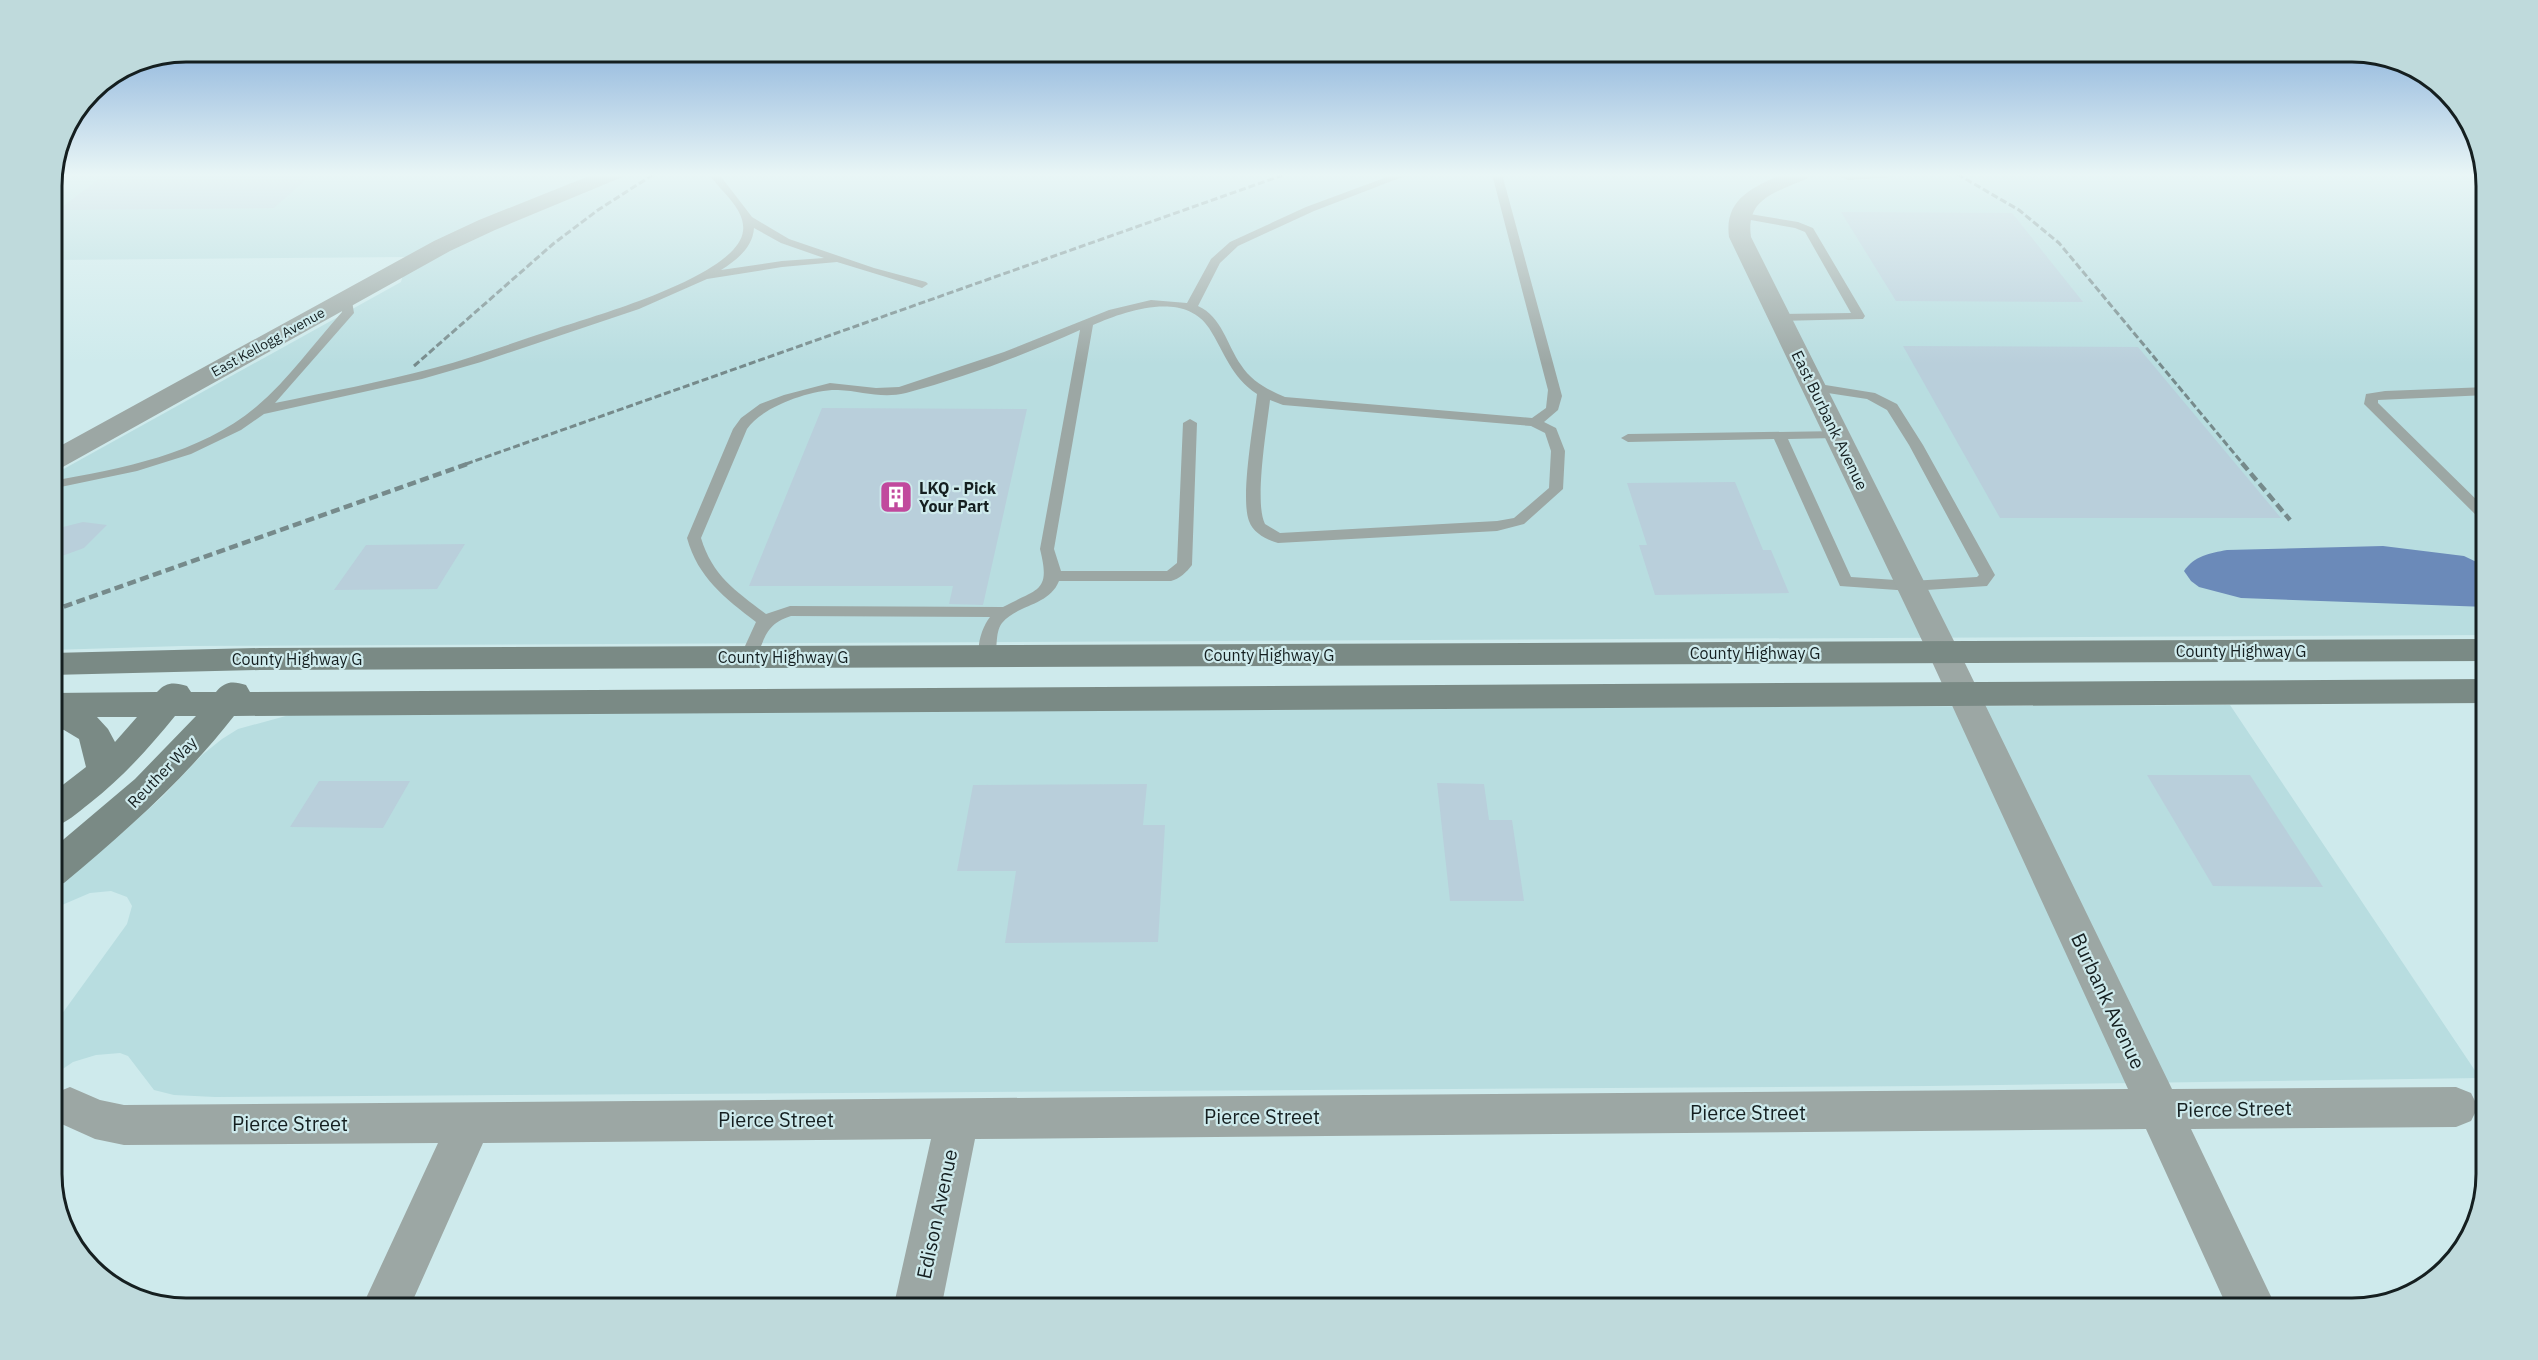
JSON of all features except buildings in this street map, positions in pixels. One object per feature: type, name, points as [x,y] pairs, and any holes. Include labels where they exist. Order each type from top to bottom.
[{"type":"main road","name":"County Highway G","points":[[62,664],[202,659],[2476,650]]},
{"type":"main road","points":[[980,699],[987,656]]},
{"type":"main road","points":[[62,805],[128,750],[202,659]]},
{"type":"main road","name":"Reuther Way","points":[[62,863],[109,825],[168,770],[260,659]]},
{"type":"main road","points":[[62,705],[2476,691]]},
{"type":"main road","points":[[62,717],[76,719],[87,727],[98,741],[104,771]]},
{"type":"street","name":"East Kellogg Avenue","points":[[62,456],[460,237]]},
{"type":"street","name":"East Burbank Avenue","points":[[1740,237],[1963,693]]},
{"type":"street","name":"Burbank Avenue","points":[[1963,693],[2248,1298]]},
{"type":"street","name":"Pierce Street","points":[[70,1107],[95,1119],[124,1125],[2456,1107]]},
{"type":"street","name":"Edison Avenue","points":[[919,1298],[957,1119]]},
{"type":"street","points":[[390,1298],[470,1122]]},
{"type":"lane","points":[[258,411],[424,374],[652,300],[702,277],[726,261],[740,248],[746,237]]},
{"type":"lane","points":[[778,237],[840,260],[922,284]]},
{"type":"lane","points":[[1191,307],[1215,261],[1234,244],[1248,237]]},
{"type":"lane","points":[[1514,237],[1557,401],[1553,410],[1544,418],[1534,422]]},
{"type":"lane","points":[[1780,318],[1859,316],[1813,237]]},
{"type":"lane","points":[[702,277],[782,264],[840,260]]},
{"type":"lane","points":[[62,483],[98,477],[180,453],[222,435],[258,411],[348,313],[347,298]]},
{"type":"lane","points":[[765,621],[728,593],[707,573],[698,555],[694,538],[740,429],[748,416],[762,407],[835,385],[870,392],[905,389],[1042,342],[1115,311],[1145,305],[1191,307],[1204,314],[1240,374],[1264,393],[1283,401],[1306,405],[1534,422],[1551,431],[1558,452],[1556,489],[1519,521],[1497,526],[1278,538],[1264,531],[1256,522],[1254,502],[1264,393]]},
{"type":"lane","points":[[987,656],[993,623],[1005,612],[1037,596],[1050,584],[1053,576],[1047,549],[1087,322]]},
{"type":"lane","points":[[1779,435],[1845,582],[1911,586],[1976,584],[1982,582],[1988,575],[1916,445],[1892,407],[1870,396],[1814,387]]},
{"type":"lane","points":[[2476,391],[2385,395],[2372,397],[2371,404],[2476,508]]},
{"type":"lane","points":[[1053,576],[1171,576],[1184,565],[1190,423]]},
{"type":"lane","points":[[1628,438],[1836,434]]},
{"type":"lane","points":[[748,657],[759,629],[765,621],[774,615],[790,611],[1005,612]]},
{"type":"shaded area","points":[[62,237],[2476,237],[2476,635],[182,646],[62,650],[62,470],[401,282],[408,257],[62,260]]},
{"type":"shaded area","points":[[2230,705],[2476,1072],[2476,1078],[1929,1086],[215,1097],[174,1095],[154,1090],[128,1056],[120,1053],[96,1055],[73,1062],[62,1070],[62,1014],[127,924],[132,906],[127,897],[111,891],[90,893],[62,905],[62,879],[123,832],[162,797],[202,755],[222,739],[238,729],[293,714]]},
{"type":"water","points":[[2383,546],[2464,556],[2476,562],[2476,607],[2241,598],[2199,587],[2184,571],[2198,559],[2227,550]]},
{"type":"railway","points":[[414,366],[562,237]]},
{"type":"railway","points":[[466,464],[1107,237]]},
{"type":"railway","points":[[2052,237],[2243,464]]},
{"type":"railway","points":[[62,607],[470,463]]},
{"type":"railway","points":[[2242,463],[2290,520]]},
{"type":"place","name":"LKQ - Pick Your Part","points":[[896,497]]}]
